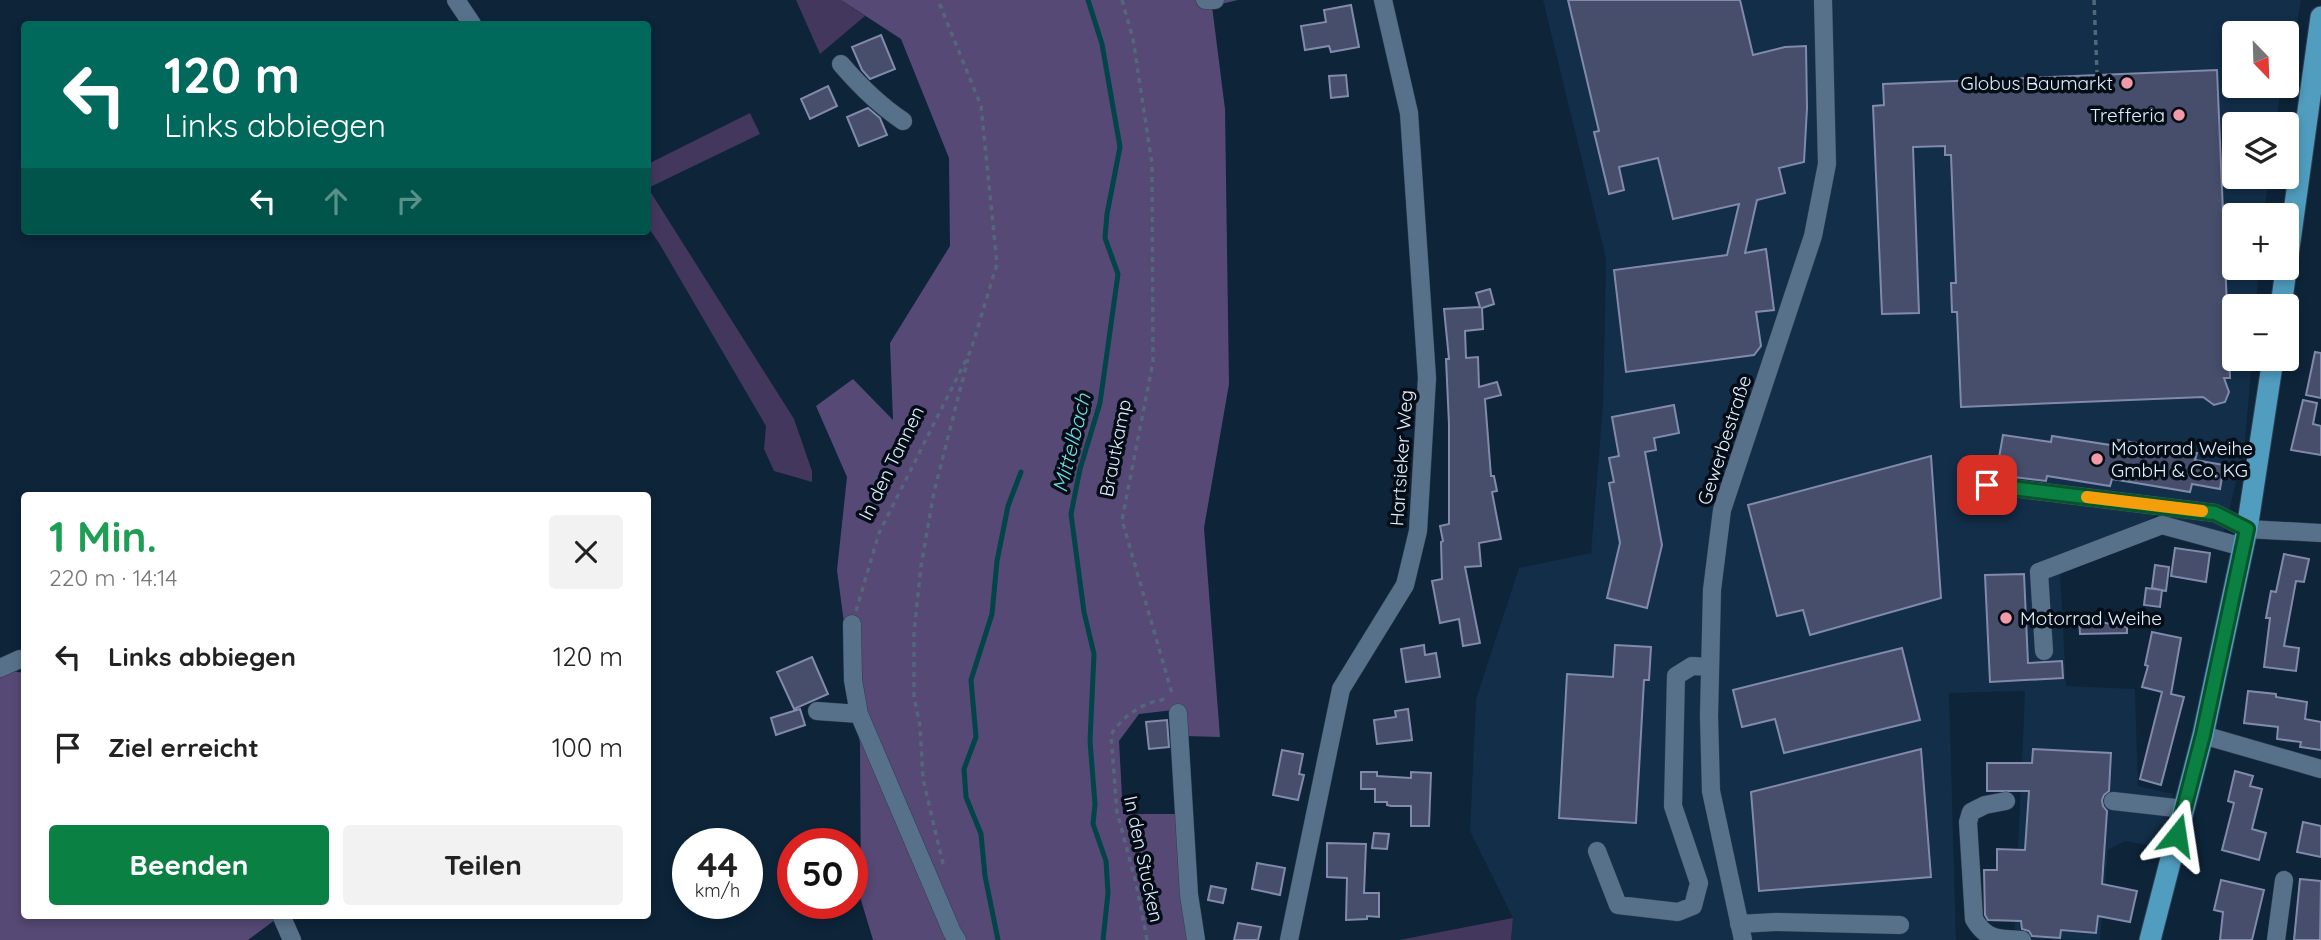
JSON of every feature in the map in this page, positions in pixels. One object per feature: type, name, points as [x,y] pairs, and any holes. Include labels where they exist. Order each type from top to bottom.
[{"type":"main road","points":[[2283,294],[2321,17]]},
{"type":"main road","points":[[2150,940],[2203,735],[2245,538],[2271,371]]},
{"type":"street","points":[[456,0],[470,21]]},
{"type":"street","points":[[1205,0],[1216,0]]},
{"type":"street","name":"Hartsieker Weg","points":[[1289,940],[1341,689],[1405,584],[1418,531],[1427,378],[1409,113],[1383,0]]},
{"type":"street","name":"Gewerbestraße","points":[[1741,932],[1711,791],[1712,590],[1722,510],[1813,236],[1827,164],[1823,0]]},
{"type":"street","points":[[841,64],[902,121]]},
{"type":"street","points":[[1987,485],[2215,513],[2245,538]]},
{"type":"street","points":[[2043,651],[2039,572],[2162,526],[2245,538],[2321,533]]},
{"type":"street","points":[[852,624],[853,680],[859,714],[957,940]]},
{"type":"street","points":[[0,668],[21,659]]},
{"type":"street","points":[[1597,851],[1618,905],[1678,912],[1693,906],[1699,883],[1673,806],[1676,676],[1692,666],[1710,667]]},
{"type":"street","points":[[1176,706],[1189,895],[1196,940]]},
{"type":"street","points":[[817,711],[859,714]]},
{"type":"street","points":[[2203,735],[2321,769]]},
{"type":"street","points":[[2006,801],[1985,805],[1971,812],[1968,822],[1974,919],[1990,937],[2022,940]]},
{"type":"street","points":[[2113,801],[2184,809]]},
{"type":"street","points":[[2276,940],[2284,880]]},
{"type":"street","points":[[283,919],[292,940]]},
{"type":"street","points":[[1741,932],[1775,922],[1900,925]]},
{"type":"path","name":"In den Tannen","points":[[852,624],[879,533],[971,350],[997,264],[981,106],[938,0]]},
{"type":"path","name":"Brautkamp","points":[[1122,0],[1133,39],[1152,164],[1153,362],[1122,520],[1176,706]]},
{"type":"path","points":[[2094,0],[2097,72]]},
{"type":"path","points":[[943,866],[923,779],[920,726],[915,698],[914,632],[921,566],[934,492],[971,350]]},
{"type":"path","name":"In den Stucken","points":[[1147,940],[1136,883],[1117,812],[1111,735],[1115,728],[1142,705],[1154,700],[1176,706]]},
{"type":"shaded area","points":[[796,0],[841,0],[865,16],[820,54]]},
{"type":"shaded area","points":[[841,0],[1238,0],[1212,6],[1225,109],[1229,384],[1204,528],[1220,737],[1184,736],[1182,709],[1139,714],[1119,741],[1123,814],[1177,814],[1191,940],[873,940],[867,919],[868,828],[861,828],[860,744],[837,570],[847,477],[816,406],[853,379],[893,420],[890,343],[950,246],[949,158],[901,39]]},
{"type":"shaded area","points":[[1543,0],[2301,0],[2298,21],[2222,21],[2222,98],[2279,98],[2278,112],[2222,112],[2222,189],[2267,189],[2266,203],[2222,203],[2222,280],[2258,280],[2257,294],[2222,294],[2222,371],[2251,371],[2245,443],[2224,533],[2157,515],[2060,570],[2066,686],[2135,689],[2138,786],[2173,794],[2161,848],[2125,841],[2108,850],[2100,940],[2014,939],[2025,691],[1949,693],[1956,940],[1511,940],[1513,918],[1470,831],[1476,699],[1519,568],[1591,553],[1603,403],[1606,259]]},
{"type":"shaded area","points":[[750,113],[760,134],[651,187],[651,162]]},
{"type":"shaded area","points":[[651,193],[794,419],[812,471],[812,482],[774,471],[764,449],[766,426],[651,231]]},
{"type":"shaded area","points":[[13,671],[21,672],[21,919],[275,920],[248,940],[0,940],[0,676]]},
{"type":"shaded area","points":[[1513,918],[1511,940],[1399,940]]},
{"type":"building","points":[[1568,0],[1740,0],[1753,55],[1785,47],[1806,46],[1804,162],[1779,168],[1785,193],[1757,200],[1745,253],[1766,249],[1774,310],[1756,312],[1761,346],[1754,355],[1626,372],[1614,270],[1727,255],[1739,204],[1673,219],[1658,158],[1619,167],[1624,190],[1609,194],[1594,132],[1599,131]]},
{"type":"building","points":[[1351,5],[1359,47],[1331,52],[1329,46],[1305,50],[1301,26],[1326,22],[1324,10]]},
{"type":"building","points":[[881,35],[895,69],[870,79],[862,70],[852,47]]},
{"type":"building","points":[[2217,70],[2223,203],[2222,280],[2226,280],[2226,294],[2222,294],[2222,371],[2230,371],[2230,378],[2224,378],[2229,392],[2225,402],[2214,405],[2203,397],[1961,407],[1957,312],[1952,312],[1951,283],[1956,283],[1951,155],[1945,155],[1945,146],[1913,147],[1919,313],[1882,314],[1873,106],[1884,105],[1883,84]]},
{"type":"building","points":[[1346,75],[1348,96],[1331,98],[1329,76]]},
{"type":"building","points":[[828,86],[837,106],[810,119],[801,99]]},
{"type":"building","points":[[868,108],[880,118],[887,135],[859,146],[847,117]]},
{"type":"building","points":[[1490,289],[1494,304],[1482,308],[1483,329],[1465,331],[1466,358],[1478,357],[1479,387],[1497,382],[1501,395],[1485,399],[1491,476],[1494,476],[1497,491],[1492,492],[1501,539],[1479,543],[1481,566],[1465,567],[1480,643],[1463,646],[1459,619],[1440,623],[1432,581],[1442,579],[1443,541],[1440,526],[1449,524],[1446,359],[1449,359],[1444,309],[1480,307],[1476,293]]},
{"type":"building","points":[[2315,352],[2321,353],[2321,398],[2306,395]]},
{"type":"building","points":[[2303,400],[2317,403],[2313,424],[2321,426],[2321,455],[2291,450]]},
{"type":"building","points":[[1674,405],[1679,433],[1654,438],[1656,450],[1645,452],[1662,545],[1647,608],[1607,598],[1620,543],[1609,483],[1614,482],[1609,458],[1619,456],[1612,417]]},
{"type":"building","name":"Motorrad Weihe GmbH & Co. KG","points":[[2003,435],[2051,442],[2052,436],[2117,446],[2118,440],[2197,453],[2195,460],[2224,465],[2220,489],[2192,484],[2190,492],[2112,479],[2110,486],[2047,476],[2046,481],[1996,475]]},
{"type":"building","points":[[1931,456],[1941,598],[1810,635],[1803,610],[1777,616],[1748,505]]},
{"type":"building","points":[[2175,548],[2210,553],[2206,582],[2171,576]]},
{"type":"building","points":[[2284,554],[2309,559],[2304,582],[2296,581],[2284,646],[2299,648],[2296,671],[2264,667],[2270,618],[2266,618],[2271,591],[2276,592]]},
{"type":"building","points":[[2155,565],[2169,567],[2166,591],[2152,588]]},
{"type":"building","name":"Motorrad Weihe","points":[[2024,574],[2028,663],[2062,661],[2063,678],[1990,682],[1985,575]]},
{"type":"building","points":[[2146,588],[2162,590],[2160,607],[2144,605]]},
{"type":"building","points":[[2079,618],[2127,627],[2127,633],[2080,634]]},
{"type":"building","points":[[2152,632],[2181,638],[2171,694],[2184,697],[2161,785],[2140,779],[2162,692],[2142,687],[2148,666],[2145,665]]},
{"type":"building","points":[[1424,645],[1425,655],[1436,653],[1440,677],[1406,682],[1401,649]]},
{"type":"building","points":[[1615,645],[1651,647],[1649,680],[1644,680],[1636,823],[1559,818],[1567,674],[1613,677]]},
{"type":"building","points":[[1902,648],[1920,720],[1784,753],[1775,719],[1742,727],[1733,690]]},
{"type":"building","points":[[812,657],[828,694],[794,709],[777,672]]},
{"type":"building","points":[[2248,691],[2276,694],[2276,697],[2307,702],[2305,719],[2321,722],[2321,750],[2300,747],[2301,742],[2277,739],[2278,727],[2244,723]]},
{"type":"building","points":[[800,709],[805,725],[776,735],[771,718]]},
{"type":"building","points":[[1408,709],[1412,740],[1377,744],[1374,720],[1396,717],[1395,711]]},
{"type":"building","points":[[1167,720],[1169,747],[1149,749],[1146,722]]},
{"type":"building","points":[[1921,749],[1931,877],[1759,891],[1751,792]]},
{"type":"building","points":[[2033,749],[2111,753],[2109,791],[2102,800],[2107,811],[2102,884],[2137,891],[2130,922],[2098,916],[2096,933],[2061,930],[2060,938],[2032,936],[2029,931],[2022,929],[2021,921],[1988,920],[1985,915],[1984,870],[1997,870],[1997,849],[2025,850],[2029,791],[1987,791],[1987,763],[2032,763]]},
{"type":"building","points":[[1282,750],[1303,754],[1299,774],[1304,775],[1298,800],[1273,795]]},
{"type":"building","points":[[2235,771],[2253,776],[2250,786],[2262,789],[2252,829],[2266,833],[2259,860],[2222,850],[2234,803],[2228,801]]},
{"type":"building","points":[[1361,772],[1411,778],[1411,772],[1431,773],[1429,826],[1411,826],[1411,806],[1391,806],[1387,805],[1387,802],[1375,802],[1375,789],[1361,789]]},
{"type":"building","points":[[2303,822],[2321,826],[2321,857],[2297,852]]},
{"type":"building","points":[[1374,833],[1389,834],[1387,849],[1372,848]]},
{"type":"building","points":[[1327,843],[1366,844],[1364,893],[1379,893],[1379,917],[1346,920],[1347,878],[1327,877]]},
{"type":"building","points":[[1257,863],[1285,868],[1280,895],[1252,889]]},
{"type":"building","points":[[2300,879],[2321,881],[2320,940],[2294,940]]},
{"type":"building","points":[[2221,880],[2264,890],[2252,940],[2220,940],[2223,912],[2214,910]]},
{"type":"building","points":[[1211,886],[1226,889],[1223,903],[1208,900]]},
{"type":"building","points":[[1238,923],[1261,927],[1258,940],[1234,940]]},
{"type":"waterway","name":"Mittelbach","points":[[1088,0],[1102,44],[1120,147],[1105,238],[1118,274],[1100,403],[1080,469],[1071,514],[1084,612],[1094,654],[1090,741],[1095,804],[1093,824],[1106,861],[1108,893],[1103,940]]},
{"type":"waterway","points":[[998,940],[985,876],[981,834],[966,797],[964,769],[976,737],[971,680],[992,614],[997,561],[1008,506],[1021,472]]},
{"type":"slow traffic","points":[[2087,497],[2202,511]]},
{"type":"place","name":"Globus Baumarkt","points":[[2127,83]]},
{"type":"place","name":"Trefferia","points":[[2179,115]]},
{"type":"place","name":"Motorrad Weihe GmbH & Co. KG","points":[[2097,459]]},
{"type":"place","name":"Motorrad Weihe","points":[[2006,618]]},
{"type":"route","points":[[1987,485],[2215,513],[2247,529],[2203,735],[2177,835]]}]
